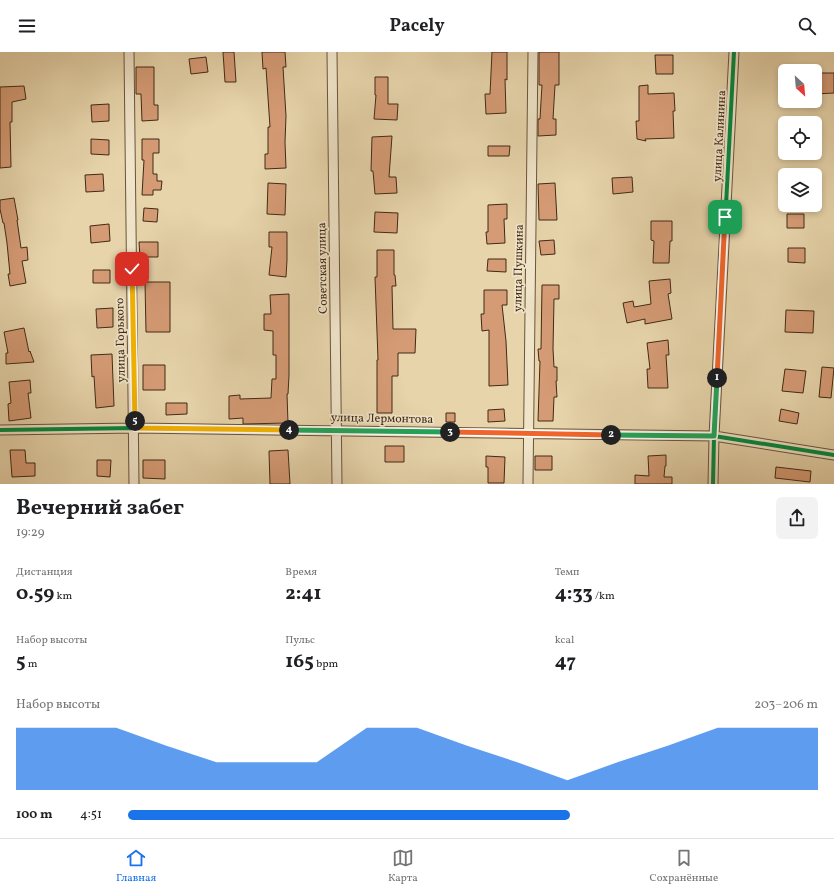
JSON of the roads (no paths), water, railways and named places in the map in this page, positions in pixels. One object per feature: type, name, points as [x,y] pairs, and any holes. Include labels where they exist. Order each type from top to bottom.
[{"type":"street","name":"улица Горького","points":[[129,52],[135,428],[134,484]]},
{"type":"street","name":"Советская улица","points":[[332,52],[337,484]]},
{"type":"street","name":"улица Пушкина","points":[[528,484],[530,433],[533,52]]},
{"type":"street","name":"улица Калинина","points":[[713,484],[714,436],[734,52]]},
{"type":"street","name":"улица Лермонтова","points":[[0,430],[135,428],[714,436],[834,455]]}]
